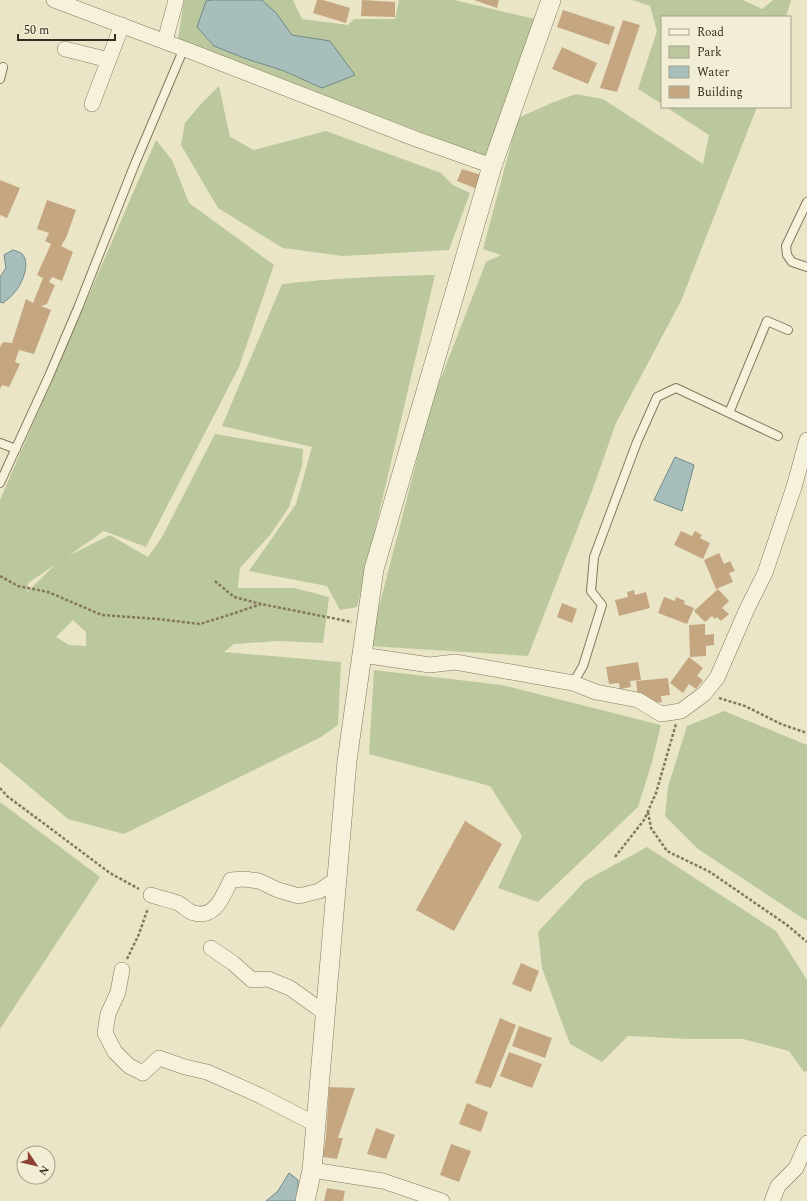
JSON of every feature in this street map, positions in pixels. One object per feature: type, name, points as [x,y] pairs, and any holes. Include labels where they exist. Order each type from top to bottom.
[{"type":"street","points":[[54,0],[184,48],[409,136],[492,166]]},
{"type":"street","points":[[165,41],[176,0]]},
{"type":"street","points":[[305,1201],[312,1170],[347,761],[374,569],[492,166],[551,0]]},
{"type":"street","points":[[92,104],[122,25]]},
{"type":"street","points":[[66,49],[109,60]]},
{"type":"street","points":[[362,655],[430,665],[455,662],[573,683],[596,692],[638,700],[661,714],[681,711],[704,694],[717,678],[747,609],[765,573],[794,487],[807,440]]},
{"type":"street","points":[[151,895],[178,904],[192,913],[199,914],[209,913],[219,904],[231,880],[244,879],[259,881],[278,890],[299,896],[319,891],[337,879]]},
{"type":"street","points":[[211,948],[233,963],[252,980],[268,979],[290,988],[325,1013]]},
{"type":"street","points":[[122,970],[118,992],[108,1014],[105,1034],[115,1052],[129,1066],[143,1073],[159,1058],[185,1067],[207,1072],[261,1096],[316,1124]]},
{"type":"street","points":[[772,1201],[778,1186],[801,1170],[807,1144]]},
{"type":"street","points":[[312,1170],[383,1181],[442,1201]]},
{"type":"lane","points":[[1,480],[49,376],[78,308],[120,200],[184,48]]},
{"type":"lane","points":[[0,79],[3,67]]},
{"type":"lane","points":[[807,202],[786,246],[786,255],[792,262],[807,267]]},
{"type":"lane","points":[[729,413],[767,321],[788,330]]},
{"type":"lane","points":[[573,683],[583,666],[602,604],[591,591],[594,557],[637,442],[657,398],[676,388],[778,436]]},
{"type":"lane","points":[[0,443],[16,449]]},
{"type":"path","points":[[0,576],[18,586],[48,592],[102,614],[158,618],[200,624],[261,604]]},
{"type":"path","points":[[215,581],[234,596],[261,604],[366,625]]},
{"type":"path","points":[[704,694],[745,706],[781,724],[807,733]]},
{"type":"path","points":[[615,856],[644,820],[648,812],[656,794],[672,735],[681,711]]},
{"type":"path","points":[[0,788],[7,796],[110,873],[151,895],[142,927],[129,952],[122,970]]},
{"type":"path","points":[[648,812],[651,828],[667,851],[710,872],[787,925],[807,942]]},
{"type":"green space","points":[[184,0],[293,0],[302,19],[348,25],[354,19],[395,19],[399,0],[454,0],[535,19],[489,158],[178,39]]},
{"type":"green space","points":[[633,0],[743,0],[762,9],[773,0],[791,0],[786,16],[661,16],[661,103],[638,89],[657,31],[650,6]]},
{"type":"green space","points":[[219,86],[230,137],[254,150],[326,131],[441,173],[453,185],[470,193],[449,250],[343,256],[283,248],[218,208],[181,145],[185,123]]},
{"type":"green space","points":[[576,94],[603,99],[703,164],[709,135],[668,108],[757,108],[681,301],[616,423],[592,491],[528,656],[369,646],[432,401],[486,262],[501,255],[483,249],[518,118]]},
{"type":"green space","points":[[156,140],[172,160],[189,203],[274,265],[239,367],[146,547],[104,531],[68,556],[110,535],[148,557],[162,537],[215,434],[303,449],[302,466],[289,507],[270,535],[240,568],[238,588],[294,588],[329,597],[323,643],[278,641],[234,644],[224,652],[341,662],[338,725],[321,737],[124,834],[68,819],[0,762],[0,500]],"holes":[[[55,565],[27,592],[28,583]],[[73,620],[86,632],[86,646],[69,645],[56,637]]]},
{"type":"green space","points":[[435,275],[357,607],[340,610],[327,586],[249,571],[296,504],[312,447],[222,426],[282,284],[320,280]]},
{"type":"green space","points":[[374,670],[502,685],[661,725],[652,762],[638,807],[538,902],[498,888],[522,836],[490,786],[369,754]]},
{"type":"green space","points":[[724,711],[807,745],[807,921],[698,849],[665,816],[668,787],[687,726]]},
{"type":"green space","points":[[0,802],[100,877],[0,1029]]},
{"type":"green space","points":[[647,847],[776,931],[807,980],[807,1071],[804,1072],[789,1051],[743,1039],[690,1039],[628,1036],[602,1062],[570,1044],[542,968],[538,932],[585,881]]},
{"type":"water","points":[[262,0],[276,13],[292,35],[330,41],[355,75],[322,88],[284,71],[244,58],[214,46],[197,27],[206,1]]},
{"type":"water","points":[[13,250],[22,254],[25,258],[26,268],[23,279],[18,288],[3,303],[0,302],[0,277],[6,268],[4,255]]},
{"type":"water","points":[[675,457],[694,465],[682,511],[654,500]]},
{"type":"water","points":[[289,1173],[298,1180],[298,1201],[266,1201],[278,1191]]},
{"type":"building","points":[[317,0],[323,0],[350,8],[346,23],[313,13]]},
{"type":"building","points":[[362,0],[395,2],[395,17],[361,16]]},
{"type":"building","points":[[474,0],[499,0],[497,8]]},
{"type":"building","points":[[563,10],[615,27],[609,45],[557,27]]},
{"type":"building","points":[[623,20],[640,25],[617,92],[600,88]]},
{"type":"building","points":[[562,47],[597,63],[588,84],[552,69]]},
{"type":"building","points":[[462,169],[481,175],[477,189],[457,181]]},
{"type":"building","points":[[0,180],[20,188],[7,218],[0,215]]},
{"type":"building","points":[[47,200],[76,210],[66,238],[61,246],[73,252],[62,281],[52,277],[49,282],[55,285],[47,304],[41,306],[51,310],[34,354],[19,350],[15,362],[20,364],[9,387],[2,385],[0,389],[0,347],[3,342],[12,343],[26,299],[33,303],[43,278],[37,275],[51,244],[45,241],[49,233],[37,229]]},
{"type":"building","points":[[681,531],[692,536],[695,531],[702,535],[700,538],[710,543],[703,559],[674,545]]},
{"type":"building","points":[[719,553],[724,564],[730,561],[735,571],[729,573],[733,582],[716,589],[704,560]]},
{"type":"building","points":[[718,589],[729,601],[722,608],[729,614],[721,621],[717,617],[715,619],[712,616],[705,622],[694,611]]},
{"type":"building","points":[[634,590],[635,595],[646,592],[650,608],[619,616],[615,600],[628,597],[627,592]]},
{"type":"building","points":[[664,597],[675,601],[676,597],[685,601],[684,604],[694,608],[687,624],[658,613]]},
{"type":"building","points":[[562,603],[577,609],[572,623],[557,617]]},
{"type":"building","points":[[705,624],[705,635],[714,634],[714,645],[706,646],[706,656],[690,657],[689,625]]},
{"type":"building","points":[[689,657],[703,668],[697,676],[703,680],[696,689],[689,684],[683,693],[670,683]]},
{"type":"building","points":[[638,662],[641,680],[630,681],[631,687],[620,689],[619,683],[609,684],[606,667]]},
{"type":"building","points":[[668,678],[670,695],[661,696],[662,702],[651,703],[650,698],[638,699],[636,681]]},
{"type":"building","points":[[465,821],[502,844],[454,931],[416,910]]},
{"type":"building","points":[[521,963],[539,971],[531,992],[512,984]]},
{"type":"building","points":[[500,1018],[516,1025],[491,1088],[475,1083]]},
{"type":"building","points":[[519,1026],[552,1038],[545,1058],[512,1046]]},
{"type":"building","points":[[509,1052],[542,1064],[532,1088],[500,1076]]},
{"type":"building","points":[[329,1087],[355,1088],[338,1138],[343,1138],[337,1159],[323,1157],[326,1137]]},
{"type":"building","points":[[467,1103],[488,1112],[481,1132],[459,1124]]},
{"type":"building","points":[[376,1128],[395,1135],[386,1159],[367,1154]]},
{"type":"building","points":[[451,1144],[471,1151],[459,1182],[440,1175]]},
{"type":"building","points":[[327,1188],[345,1191],[343,1201],[324,1201]]}]
